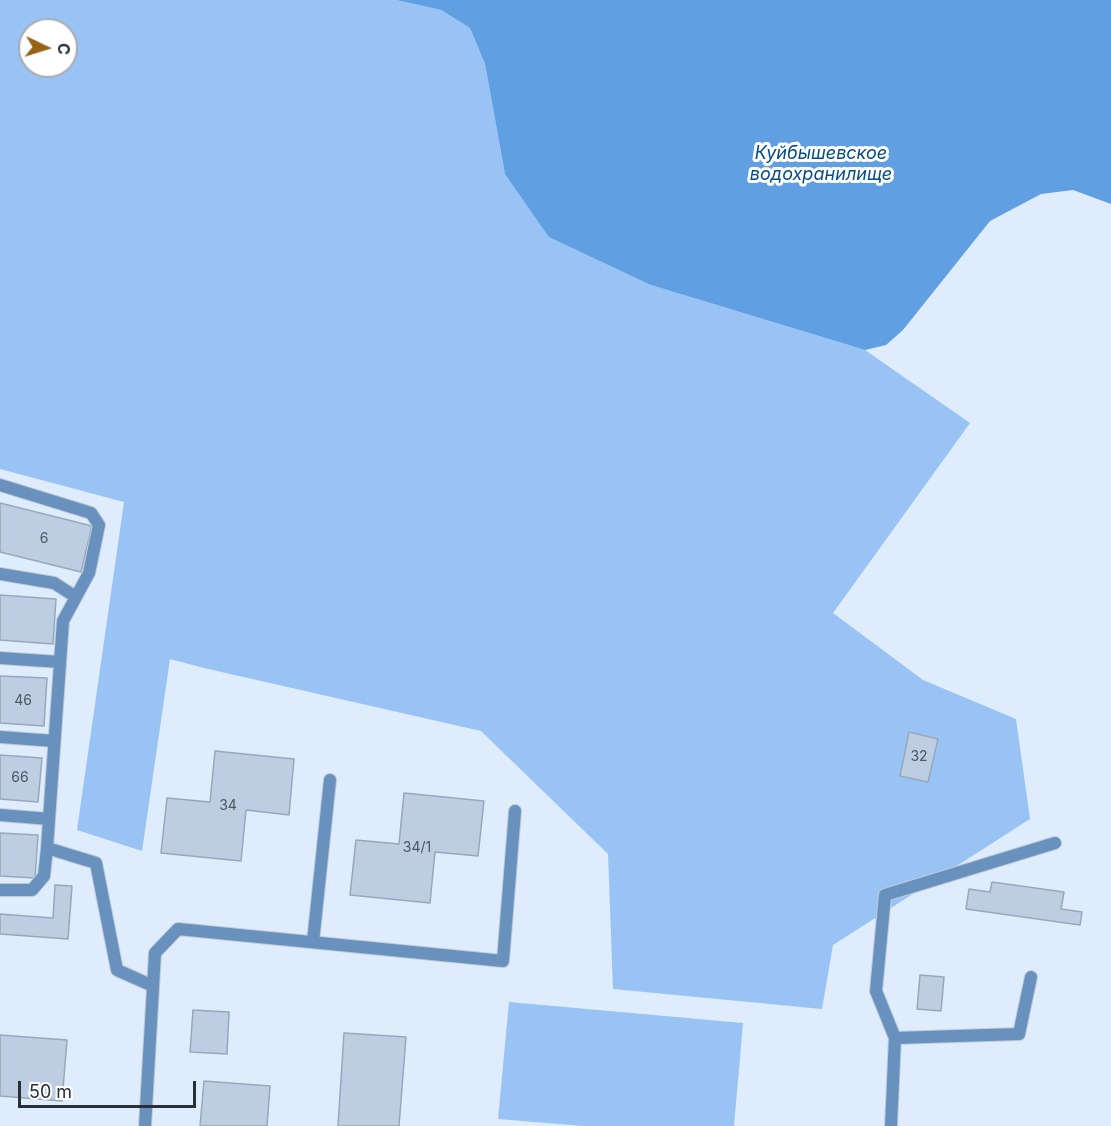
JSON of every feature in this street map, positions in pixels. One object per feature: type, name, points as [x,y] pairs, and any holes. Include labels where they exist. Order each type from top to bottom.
[{"type":"lane","points":[[0,485],[91,513],[99,525],[89,573],[63,621],[44,876],[32,890],[0,890]]},
{"type":"lane","points":[[0,574],[54,583],[76,597]]},
{"type":"lane","points":[[0,658],[60,662]]},
{"type":"lane","points":[[0,737],[54,741]]},
{"type":"lane","points":[[313,942],[330,780]]},
{"type":"lane","points":[[145,1126],[155,954],[178,929],[504,961],[515,811]]},
{"type":"lane","points":[[0,815],[49,819]]},
{"type":"lane","points":[[891,1126],[895,1038],[876,991],[885,895],[1055,843]]},
{"type":"lane","points":[[47,848],[96,863],[117,970],[153,987]]},
{"type":"lane","points":[[895,1038],[1020,1034],[1031,977]]},
{"type":"shaded area","points":[[0,0],[396,0],[441,10],[470,28],[485,64],[505,174],[651,285],[865,350],[970,423],[833,613],[923,680],[1016,719],[1030,819],[833,945],[822,1009],[613,989],[608,854],[481,731],[170,659],[142,851],[77,830],[124,502],[0,469]]},
{"type":"shaded area","points":[[509,1002],[743,1023],[734,1126],[583,1126],[498,1119]]},
{"type":"water","name":"Куйбышевское водохранилище","points":[[396,0],[1111,0],[1111,204],[1073,190],[1041,194],[990,221],[903,330],[886,345],[865,350],[651,285],[549,237],[505,174],[485,64],[470,28],[441,10]]},
{"type":"building","points":[[0,503],[92,526],[81,572],[0,552]]},
{"type":"building","points":[[0,595],[56,599],[53,644],[0,640]]},
{"type":"building","points":[[0,676],[47,678],[44,726],[0,723]]},
{"type":"building","points":[[909,732],[938,739],[928,782],[900,776]]},
{"type":"building","points":[[215,751],[294,759],[289,815],[246,810],[241,861],[161,853],[167,798],[210,802]]},
{"type":"building","points":[[0,755],[42,758],[38,802],[0,799]]},
{"type":"building","points":[[404,793],[484,801],[478,856],[435,852],[430,903],[350,895],[356,840],[399,844]]},
{"type":"building","points":[[0,833],[38,835],[35,878],[0,876]]},
{"type":"building","points":[[992,882],[1064,892],[1061,909],[1082,912],[1080,925],[966,909],[969,889],[990,892]]},
{"type":"building","points":[[55,885],[72,886],[68,939],[0,934],[0,914],[53,918]]},
{"type":"building","points":[[920,975],[944,977],[941,1011],[917,1009]]},
{"type":"building","points":[[193,1010],[229,1012],[227,1054],[190,1052]]},
{"type":"building","points":[[344,1033],[406,1037],[399,1126],[338,1126]]},
{"type":"building","points":[[0,1035],[67,1040],[62,1101],[0,1096]]},
{"type":"building","points":[[204,1081],[270,1086],[267,1126],[200,1126]]}]
